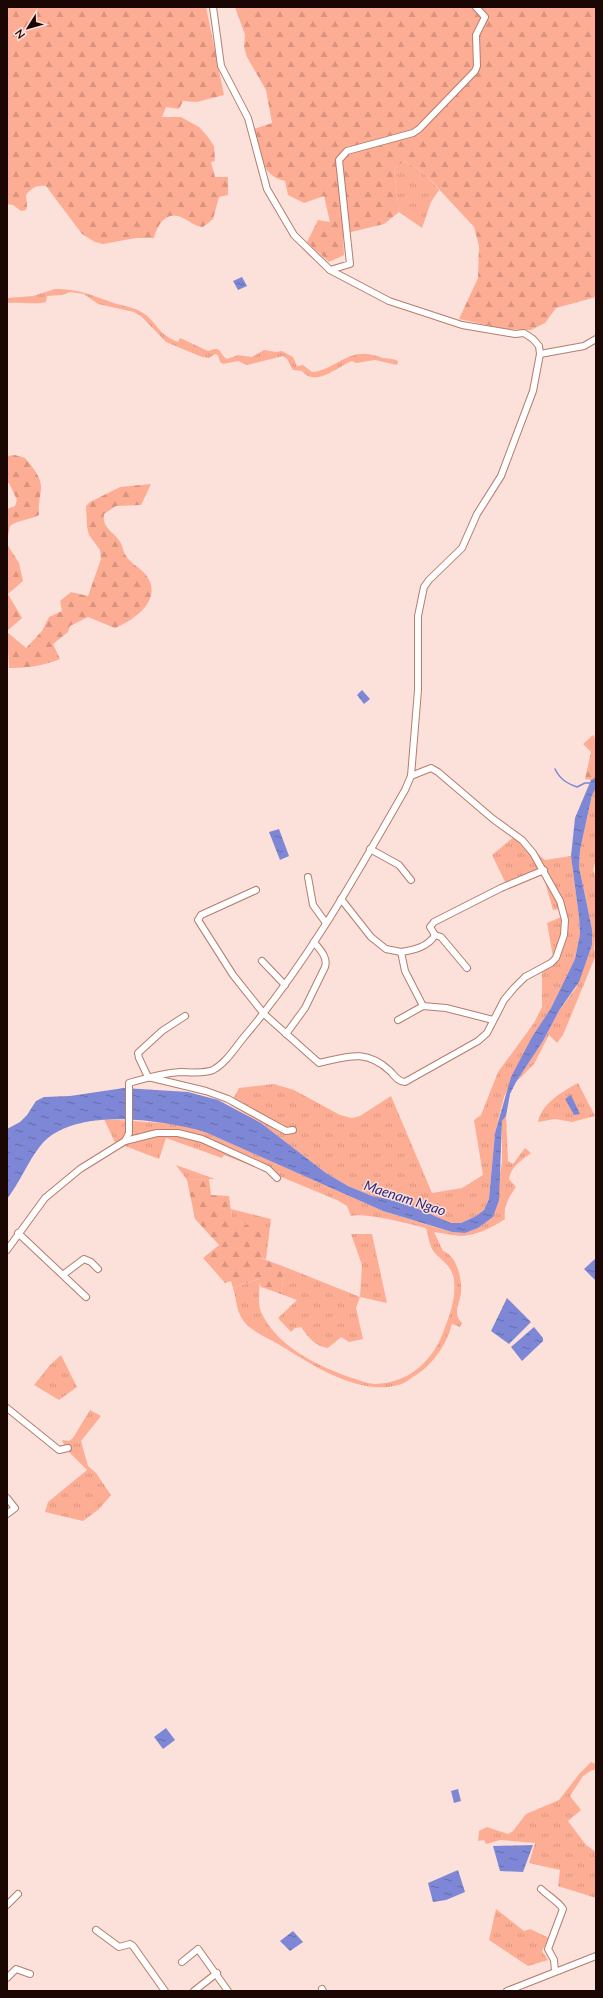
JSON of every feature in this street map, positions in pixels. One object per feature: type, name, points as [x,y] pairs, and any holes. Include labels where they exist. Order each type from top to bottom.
[{"type":"street","points":[[125,1141],[129,1133],[130,1083],[148,1077],[179,1072],[201,1072],[212,1070],[221,1064],[264,1014],[314,942],[341,899],[411,776],[418,690],[418,616],[424,587],[428,580],[462,548],[477,514],[501,476],[533,391],[540,354],[539,346],[533,339],[524,333],[515,334],[483,330],[433,316],[389,301],[330,270],[294,235],[272,201],[260,166],[248,118],[221,66],[213,7]]},
{"type":"street","points":[[330,270],[350,264],[339,160],[342,155],[353,149],[413,133],[419,129],[474,71],[477,66],[476,36],[485,17],[476,7]]},
{"type":"street","points":[[540,354],[584,346],[596,339]]},
{"type":"street","points":[[256,890],[200,915],[198,920],[234,975],[264,1014],[319,1063],[356,1054],[382,1064],[397,1078],[405,1082],[478,1040],[487,1033],[504,1000],[514,988],[525,977],[551,963],[558,953],[564,935],[565,920],[560,901],[544,870],[534,853],[522,840],[493,819],[438,772],[431,768],[411,776]]},
{"type":"street","points":[[370,849],[399,864],[411,880]]},
{"type":"street","points":[[467,968],[441,937],[435,935],[430,927],[434,922],[501,888],[544,870]]},
{"type":"street","points":[[308,877],[313,905],[326,923]]},
{"type":"street","points":[[341,899],[371,937],[386,949],[401,952],[417,949],[428,943],[435,935]]},
{"type":"street","points":[[286,1034],[305,1008],[325,967],[325,958],[314,942]]},
{"type":"street","points":[[401,952],[405,971],[423,1006]]},
{"type":"street","points":[[262,962],[285,985]]},
{"type":"street","points":[[398,1020],[423,1006],[446,1008],[493,1020]]},
{"type":"street","points":[[185,1016],[162,1031],[138,1053],[138,1058],[148,1077],[213,1094],[241,1106],[286,1130],[293,1130]]},
{"type":"street","points":[[7,1250],[44,1198],[80,1169],[125,1141],[164,1132],[193,1136],[262,1166],[277,1178]]},
{"type":"street","points":[[18,1233],[64,1274],[86,1297]]},
{"type":"street","points":[[64,1274],[84,1259],[91,1262],[98,1269]]},
{"type":"street","points":[[7,1408],[59,1450],[68,1448]]},
{"type":"street","points":[[7,1498],[15,1508],[7,1514]]},
{"type":"street","points":[[542,1889],[563,1909],[548,1949],[554,1960],[555,1971]]},
{"type":"street","points":[[7,1905],[18,1894]]},
{"type":"street","points":[[96,1930],[119,1947],[130,1944],[133,1946],[162,1990]]},
{"type":"street","points":[[182,1962],[198,1949],[217,1973],[228,1991]]},
{"type":"street","points":[[507,1991],[596,1956]]},
{"type":"street","points":[[7,1978],[16,1969],[30,1974]]},
{"type":"street","points":[[194,1991],[217,1973]]},
{"type":"green space","points":[[7,7],[206,7],[224,95],[197,102],[183,101],[179,109],[166,107],[162,117],[181,117],[199,127],[214,146],[215,161],[211,162],[215,177],[228,177],[228,195],[219,197],[213,219],[203,227],[195,225],[183,218],[172,216],[168,217],[160,224],[154,238],[136,238],[103,244],[95,242],[82,234],[46,186],[40,186],[30,190],[26,195],[26,210],[21,211],[13,205],[7,204]]},
{"type":"green space","points":[[235,7],[596,7],[596,297],[556,308],[545,323],[531,330],[505,329],[459,319],[478,278],[479,246],[474,227],[423,172],[404,161],[394,169],[399,212],[384,224],[343,234],[344,255],[329,262],[307,242],[318,220],[330,222],[324,196],[304,203],[288,195],[285,181],[270,174],[262,161],[254,129],[272,123],[266,90],[247,57],[244,47],[245,35]]},
{"type":"green space","points":[[404,161],[423,172],[439,190],[431,202],[422,228],[399,212],[394,169]]},
{"type":"green space","points":[[55,289],[79,291],[136,309],[151,319],[163,333],[171,339],[178,342],[180,338],[208,351],[218,349],[227,359],[238,355],[252,357],[264,350],[276,352],[282,351],[293,357],[297,366],[303,365],[312,372],[325,369],[348,357],[361,354],[370,354],[398,361],[397,365],[375,360],[356,363],[352,361],[320,377],[308,376],[302,371],[293,370],[287,359],[283,356],[247,365],[238,361],[223,364],[220,362],[218,355],[215,354],[209,358],[202,357],[166,342],[141,316],[134,312],[98,304],[84,294],[70,292],[62,295],[47,296],[46,302],[42,303],[7,303],[7,298],[33,296]]},
{"type":"green space","points":[[15,455],[25,458],[36,472],[40,480],[41,489],[39,515],[16,522],[10,526],[7,541],[7,509],[15,506],[17,500],[9,483],[7,483],[7,456]]},
{"type":"green space","points":[[151,484],[141,505],[116,506],[104,514],[107,527],[118,538],[126,556],[146,575],[151,584],[152,592],[145,608],[131,620],[115,628],[88,617],[70,626],[68,632],[53,644],[60,659],[35,666],[9,668],[7,632],[26,648],[42,631],[49,617],[62,611],[60,601],[71,592],[88,596],[101,559],[100,550],[89,535],[86,506],[90,502],[120,487]]},
{"type":"green space","points":[[7,544],[19,563],[23,581],[8,594],[22,618],[7,631]]},
{"type":"green space","points":[[593,735],[596,739],[596,777],[591,780],[585,779],[591,752],[583,744]]},
{"type":"green space","points":[[596,788],[596,860],[593,870],[596,877],[596,928],[594,950],[596,951],[596,955],[563,1035],[557,1043],[549,1035],[534,1064],[516,1082],[543,1041],[560,1009],[576,988],[592,945],[592,929],[579,867],[580,850],[592,795]]},
{"type":"green space","points":[[516,835],[545,860],[571,856],[580,934],[575,959],[551,1008],[532,1037],[504,1097],[495,1133],[489,1199],[484,1210],[476,1216],[461,1223],[451,1223],[400,1201],[372,1196],[348,1186],[326,1173],[261,1123],[230,1105],[239,1088],[274,1084],[294,1090],[340,1115],[352,1118],[360,1116],[391,1096],[432,1193],[462,1188],[483,1175],[474,1120],[481,1115],[498,1072],[534,1023],[542,1007],[542,964],[553,957],[547,923],[561,917],[559,909],[553,910],[543,875],[508,888],[492,855]]},
{"type":"green space","points":[[578,1083],[595,1116],[572,1122],[555,1119],[538,1122],[543,1109],[548,1104],[560,1094]]},
{"type":"green space","points":[[506,1116],[508,1161],[513,1164],[525,1148],[531,1153],[517,1164],[510,1174],[509,1179],[516,1187],[506,1206],[505,1219],[489,1228],[471,1235],[459,1236],[434,1232],[443,1251],[452,1258],[458,1268],[461,1280],[461,1292],[457,1308],[457,1316],[462,1323],[460,1327],[452,1324],[443,1346],[429,1365],[423,1370],[403,1383],[383,1387],[353,1383],[338,1377],[259,1334],[243,1321],[238,1309],[233,1288],[259,1279],[259,1306],[269,1326],[278,1337],[289,1346],[313,1361],[326,1368],[369,1383],[387,1383],[399,1380],[418,1368],[433,1351],[444,1330],[453,1300],[453,1275],[448,1266],[432,1249],[426,1228],[377,1217],[358,1215],[351,1216],[347,1206],[337,1200],[279,1176],[276,1180],[266,1171],[224,1155],[222,1158],[166,1138],[159,1159],[125,1146],[118,1149],[104,1119],[176,1124],[205,1132],[383,1211],[452,1232],[465,1233],[478,1228],[493,1217],[502,1162],[502,1121]]},
{"type":"green space","points":[[176,1165],[215,1179],[187,1180]]},
{"type":"green space","points":[[209,1179],[211,1195],[229,1196],[232,1218],[263,1233],[261,1258],[285,1267],[281,1294],[261,1287],[258,1279],[233,1288],[231,1281],[225,1283],[203,1258],[219,1245],[195,1219],[187,1180]]},
{"type":"green space","points":[[231,1209],[271,1219],[266,1259],[261,1258],[262,1233],[232,1218]]},
{"type":"green space","points":[[351,1234],[372,1234],[387,1303],[360,1297],[362,1265]]},
{"type":"green space","points":[[285,1267],[360,1297],[356,1308],[363,1339],[349,1342],[341,1337],[328,1348],[323,1347],[313,1341],[301,1327],[295,1328],[291,1332],[278,1318],[297,1300],[281,1294]]},
{"type":"green space","points":[[61,1355],[77,1387],[59,1400],[34,1385],[50,1365]]},
{"type":"green space","points":[[90,1410],[101,1416],[81,1441],[88,1466],[96,1473],[111,1495],[99,1509],[83,1521],[45,1512],[48,1502],[87,1470],[66,1449],[62,1440],[69,1441],[73,1438]]},
{"type":"green space","points":[[591,1762],[596,1764],[596,1770],[592,1770],[583,1776],[570,1796],[581,1810],[568,1821],[586,1845],[596,1852],[596,1898],[558,1886],[560,1870],[529,1863],[535,1843],[500,1840],[486,1844],[484,1840],[478,1841],[479,1831],[487,1827],[508,1834],[513,1831],[526,1814],[559,1800],[580,1773]]},
{"type":"green space","points":[[496,1909],[524,1931],[530,1929],[549,1938],[542,1951],[548,1960],[528,1966],[489,1940]]},
{"type":"water","points":[[242,277],[247,286],[238,290],[233,281]]},
{"type":"water","points":[[362,690],[370,699],[364,704],[357,695]]},
{"type":"water","points":[[596,777],[596,788],[592,795],[580,850],[579,867],[592,929],[592,945],[579,982],[560,1009],[543,1041],[516,1082],[510,1094],[506,1116],[502,1121],[499,1200],[493,1217],[478,1228],[465,1233],[452,1232],[383,1211],[205,1132],[166,1123],[119,1119],[74,1125],[56,1133],[36,1151],[7,1199],[7,1129],[20,1122],[27,1115],[36,1101],[44,1097],[70,1096],[124,1088],[188,1092],[218,1100],[261,1123],[326,1173],[348,1186],[372,1196],[400,1201],[451,1223],[461,1223],[476,1216],[484,1210],[489,1199],[495,1133],[511,1077],[532,1037],[551,1008],[575,959],[580,934],[571,856],[575,818],[591,780]]},
{"type":"water","points":[[279,829],[289,856],[280,860],[269,832]]},
{"type":"water","points":[[571,1095],[580,1114],[574,1115],[565,1099]]},
{"type":"water","points":[[596,1258],[596,1281],[584,1269]]},
{"type":"water","points":[[507,1298],[531,1322],[509,1344],[491,1331]]},
{"type":"water","points":[[534,1327],[543,1338],[543,1341],[522,1361],[511,1347]]},
{"type":"water","points":[[166,1728],[175,1740],[163,1749],[154,1737]]},
{"type":"water","points":[[458,1789],[461,1801],[454,1803],[451,1791]]},
{"type":"water","points":[[533,1845],[523,1872],[500,1871],[493,1846]]},
{"type":"water","points":[[458,1870],[465,1892],[446,1900],[433,1902],[428,1883]]},
{"type":"water","points":[[293,1931],[303,1942],[290,1951],[280,1941]]},
{"type":"waterway","points":[[555,769],[564,780],[577,787],[585,783],[592,783]]},
{"type":"water label","name":"Maenam Ngao","points":[[405,1198]]}]
